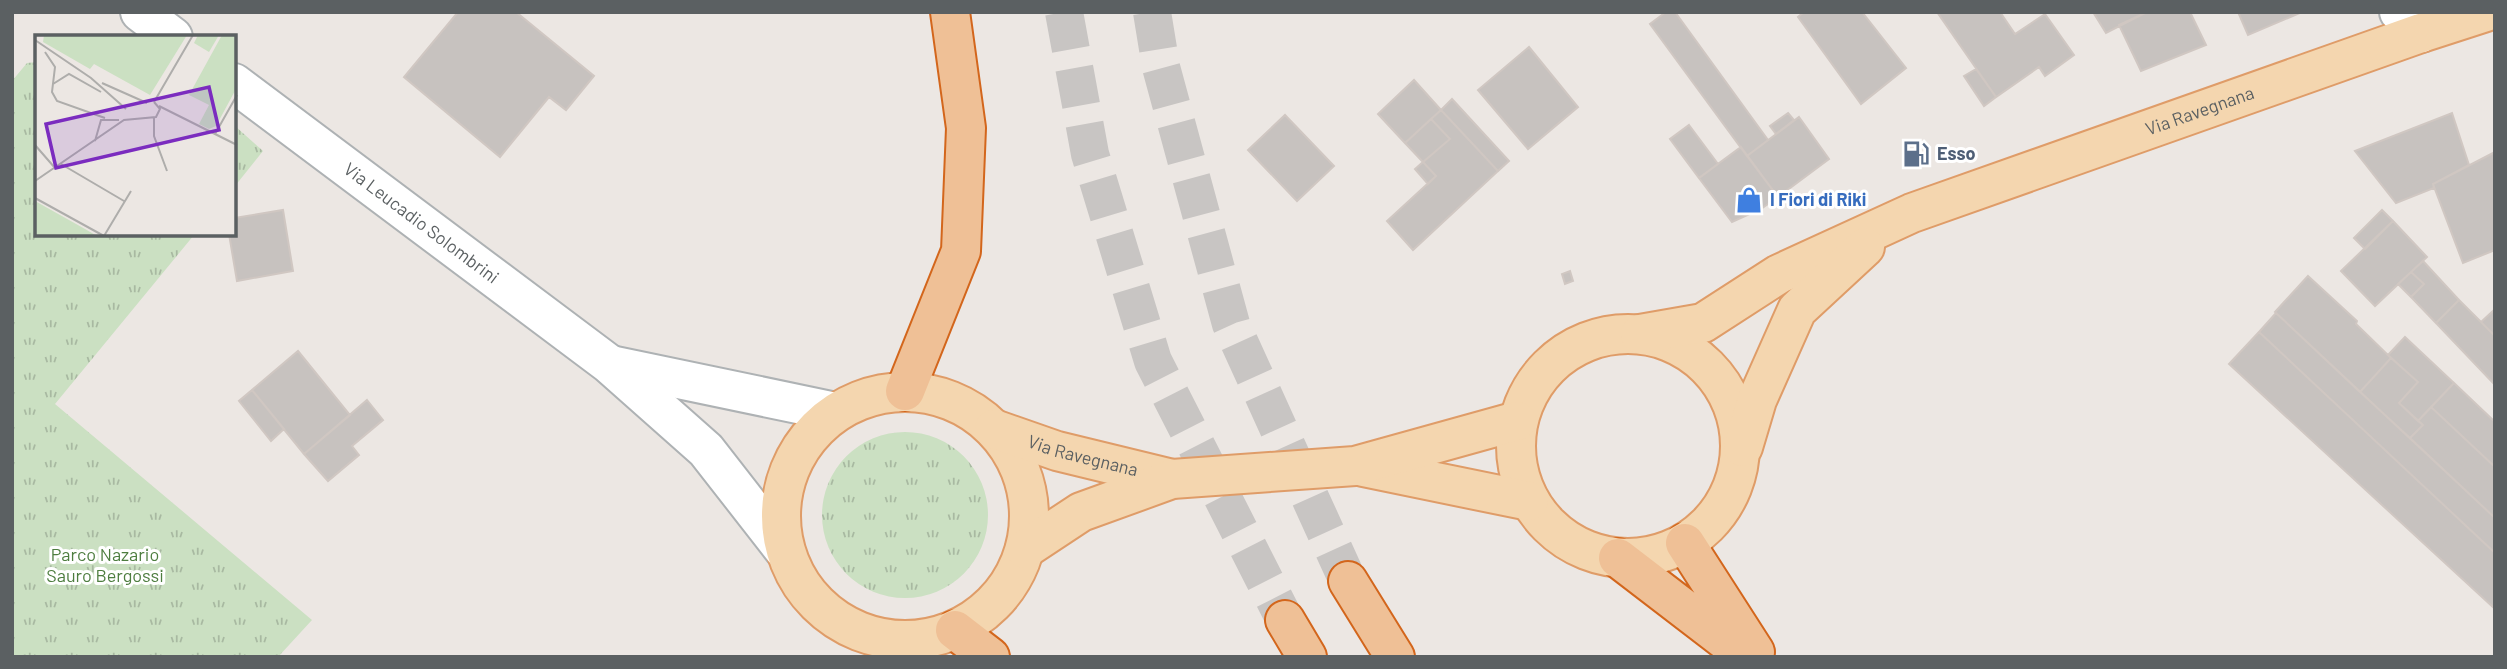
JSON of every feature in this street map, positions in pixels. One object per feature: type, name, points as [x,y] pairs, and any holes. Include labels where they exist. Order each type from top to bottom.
[{"type":"highway","points":[[905,391],[961,251],[966,128],[950,12]]},
{"type":"highway","points":[[1685,543],[1758,657]]},
{"type":"highway","points":[[1618,558],[1747,657]]},
{"type":"highway","points":[[1348,581],[1395,657]]},
{"type":"highway","points":[[1284,620],[1307,657]]},
{"type":"highway","points":[[955,630],[990,657]]},
{"type":"main road","name":"Via Ravegnana","points":[[1640,334],[1703,323],[1779,274],[1912,213],[2410,23],[2486,12]]},
{"type":"main road","name":"Via Ravegnana","points":[[1740,457],[1757,400],[1797,310],[1854,255],[1912,213]]},
{"type":"main road","points":[[1607,334],[1640,334],[1674,343],[1703,362],[1726,389],[1738,422],[1740,457],[1731,491],[1713,521],[1685,543],[1653,556],[1618,558],[1583,549],[1552,530],[1529,501],[1518,476],[1514,449],[1517,421],[1529,391],[1549,364],[1576,345],[1607,334]]},
{"type":"main road","points":[[905,391],[938,396],[969,409],[994,429],[1013,455],[1025,485],[1029,517],[1025,549],[1010,582],[994,601],[986,610],[955,630],[922,639],[849,643],[800,583],[785,550],[780,510],[788,472],[807,438],[836,412],[869,396],[905,391]]},
{"type":"main road","name":"Via Ravegnana","points":[[1025,549],[1082,512],[1172,479],[1355,466],[1517,421]]},
{"type":"main road","name":"Via Ravegnana","points":[[994,429],[1057,451],[1172,479]]},
{"type":"main road","name":"Via Ravegnana","points":[[1355,466],[1529,501]]},
{"type":"street","points":[[140,12],[170,35]]},
{"type":"street","name":"Via Leucadio Solombrini","points":[[236,84],[609,364],[706,450],[785,550]]},
{"type":"street","name":"Via Leucadio Solombrini","points":[[609,364],[836,412]]},
{"type":"green space","name":"Parco Nazario Sauro Bergossi","points":[[35,62],[35,236],[193,236],[55,404],[312,620],[278,657],[12,657],[12,81],[27,63]]},
{"type":"green space","points":[[236,127],[263,151],[236,185]]},
{"type":"green space","points":[[905,432],[937,438],[964,456],[982,483],[988,515],[982,547],[964,574],[937,592],[905,598],[873,592],[846,574],[828,547],[822,515],[828,483],[846,456],[873,438]]},
{"type":"building","points":[[458,12],[516,12],[594,76],[566,110],[549,97],[500,157],[404,77]]},
{"type":"building","points":[[1666,12],[1675,12],[1768,140],[1747,156],[1650,24]]},
{"type":"building","points":[[1804,12],[1862,12],[1906,68],[1861,104],[1798,17]]},
{"type":"building","points":[[1937,12],[2000,12],[2015,34],[2045,14],[2074,55],[2045,76],[2039,67],[1996,97]]},
{"type":"building","points":[[2093,12],[2147,12],[2106,33]]},
{"type":"building","points":[[2147,12],[2190,12],[2206,45],[2141,71],[2119,25]]},
{"type":"building","points":[[2238,12],[2302,12],[2248,35]]},
{"type":"building","points":[[1529,47],[1578,107],[1528,149],[1478,90]]},
{"type":"building","points":[[1976,69],[1996,97],[1984,106],[1964,76]]},
{"type":"building","points":[[1414,80],[1441,110],[1405,143],[1378,114]]},
{"type":"building","points":[[1452,99],[1509,161],[1498,171],[1441,110]]},
{"type":"building","points":[[1441,110],[1498,171],[1413,250],[1387,221],[1436,176],[1423,162],[1450,139],[1431,119]]},
{"type":"building","points":[[1788,113],[1794,120],[1776,134],[1770,126]]},
{"type":"building","points":[[2452,113],[2469,165],[2433,184],[2434,188],[2396,203],[2355,151]]},
{"type":"building","points":[[1285,115],[1334,166],[1297,201],[1248,150]]},
{"type":"building","points":[[1799,117],[1829,159],[1778,197],[1747,156]]},
{"type":"building","points":[[1431,119],[1450,139],[1423,162],[1405,143]]},
{"type":"building","points":[[1689,125],[1718,164],[1699,178],[1670,139]]},
{"type":"building","points":[[1741,147],[1778,197],[1761,209],[1732,222],[1699,178]]},
{"type":"building","points":[[2495,152],[2495,250],[2463,263],[2433,184]]},
{"type":"building","points":[[1423,162],[1436,176],[1428,184],[1415,169]]},
{"type":"building","points":[[283,210],[293,271],[237,281],[229,236],[236,236],[236,218]]},
{"type":"building","points":[[2382,210],[2393,221],[2365,249],[2354,238]]},
{"type":"building","points":[[2393,221],[2427,257],[2375,306],[2341,271]]},
{"type":"building","points":[[2423,261],[2459,300],[2436,323],[2411,297],[2424,284],[2411,272]]},
{"type":"building","points":[[1570,271],[1573,281],[1565,284],[1562,274]]},
{"type":"building","points":[[2411,272],[2424,284],[2411,297],[2398,284]]},
{"type":"building","points":[[2308,276],[2357,321],[2356,324],[2391,358],[2360,392],[2275,312]]},
{"type":"building","points":[[2459,300],[2495,336],[2495,385],[2436,323]]},
{"type":"building","points":[[2495,309],[2495,336],[2481,322]]},
{"type":"building","points":[[2276,313],[2495,518],[2495,553],[2259,332]]},
{"type":"building","points":[[2259,332],[2495,553],[2495,609],[2229,364]]},
{"type":"building","points":[[2405,337],[2454,383],[2418,421],[2399,403],[2418,382],[2388,355]]},
{"type":"building","points":[[298,351],[350,415],[304,454],[252,390]]},
{"type":"building","points":[[2391,358],[2418,382],[2399,403],[2423,425],[2410,438],[2360,392]]},
{"type":"building","points":[[2454,383],[2495,422],[2495,467],[2431,407]]},
{"type":"building","points":[[252,390],[284,429],[271,441],[239,401]]},
{"type":"building","points":[[367,400],[383,420],[352,446],[359,455],[328,481],[304,454]]},
{"type":"building","points":[[2431,407],[2495,467],[2495,518],[2410,438],[2423,425],[2418,421]]},
{"type":"tunnel","points":[[1064,12],[1090,154],[1153,361],[1285,620]]},
{"type":"tunnel","points":[[1152,12],[1161,67],[1231,324],[1348,581]]},
{"type":"place","name":"Esso","points":[[1916,154]]},
{"type":"place","name":"I Fiori di Riki","points":[[1749,200]]}]
